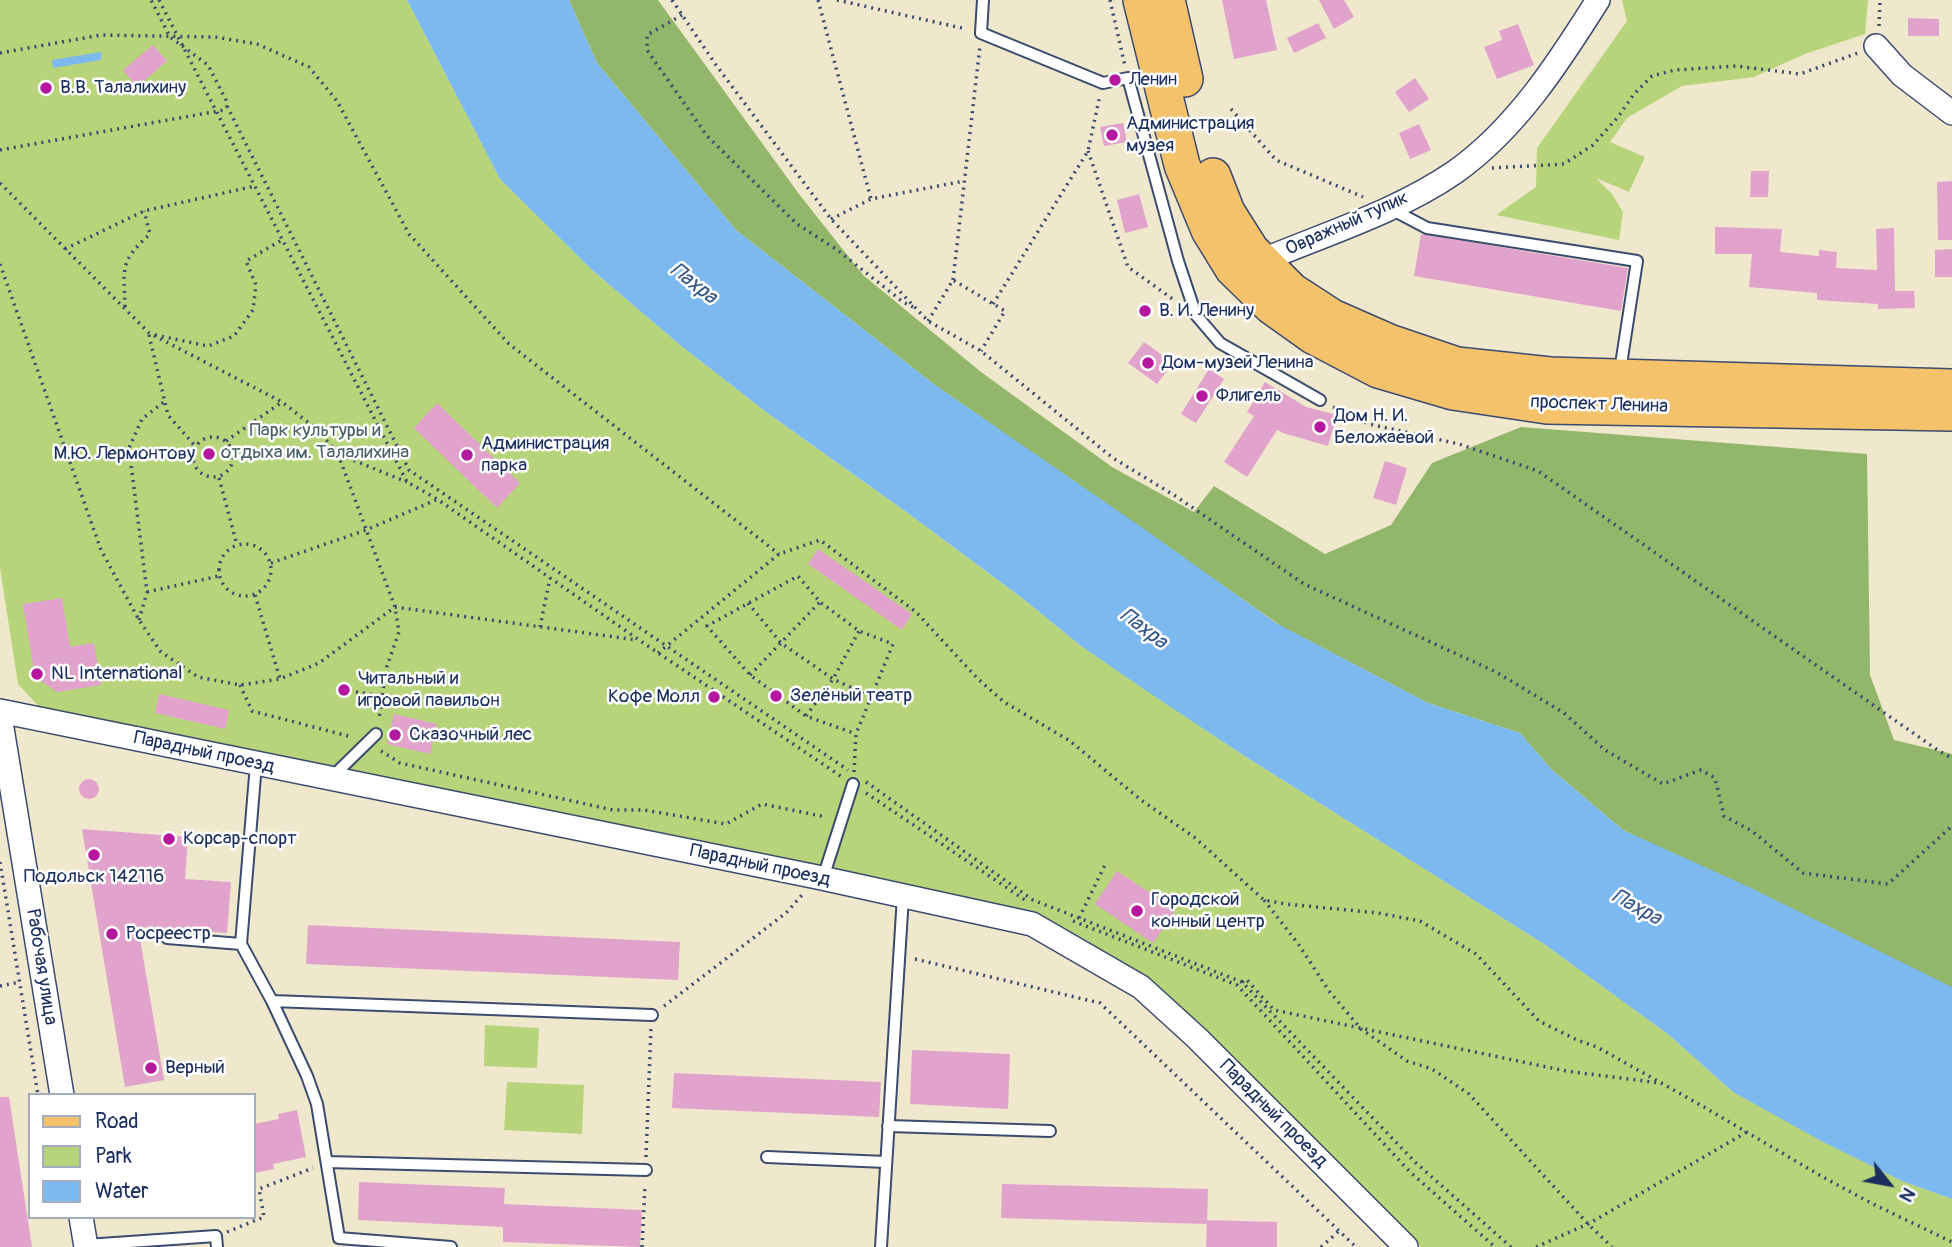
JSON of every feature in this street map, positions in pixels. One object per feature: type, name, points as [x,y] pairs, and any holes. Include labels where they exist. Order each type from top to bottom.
[{"type":"main road","name":"проспект Ленина","points":[[1141,0],[1182,165],[1209,230],[1233,269],[1271,306],[1313,336],[1378,370],[1452,392],[1547,406],[1952,413]]},
{"type":"main road","name":"проспект Ленина","points":[[1167,0],[1202,148],[1227,212],[1261,261],[1292,291],[1332,317],[1389,342],[1457,365],[1550,375],[1952,387]]},
{"type":"street","name":"Овражный тупик","points":[[1261,261],[1390,209],[1455,172],[1502,132],[1560,61],[1598,0]]},
{"type":"street","points":[[1876,46],[1902,75],[1952,113]]},
{"type":"street","name":"Парадный проезд","points":[[0,713],[820,878],[1032,924],[1141,987],[1197,1038],[1406,1247]]},
{"type":"street","name":"Рабочая улица","points":[[0,713],[62,1093]]},
{"type":"street","points":[[81,1219],[86,1246]]},
{"type":"lane","points":[[983,0],[981,33],[1103,83],[1128,78],[1178,261],[1196,315],[1220,343],[1320,400]]},
{"type":"lane","points":[[1390,209],[1427,228],[1637,261],[1619,377]]},
{"type":"lane","points":[[330,779],[372,738]]},
{"type":"lane","points":[[256,764],[241,944],[272,1002],[307,1076],[317,1104],[339,1238],[451,1247]]},
{"type":"lane","points":[[820,878],[842,820],[853,779]]},
{"type":"lane","points":[[881,1247],[903,896]]},
{"type":"lane","points":[[167,938],[241,944]]},
{"type":"lane","points":[[272,1002],[652,1015]]},
{"type":"lane","points":[[888,1126],[1050,1131]]},
{"type":"lane","points":[[767,1157],[886,1162]]},
{"type":"lane","points":[[327,1163],[646,1170]]},
{"type":"lane","points":[[86,1246],[216,1242]]},
{"type":"path","points":[[151,0],[170,37],[208,65],[409,470],[666,646],[1033,906],[1078,920]]},
{"type":"path","points":[[159,0],[407,482]]},
{"type":"path","points":[[672,0],[716,65],[831,219],[928,321],[981,351],[1113,458],[1177,497],[1304,583],[1496,673],[1564,713],[1605,750],[1663,784],[1701,770],[1714,778],[1724,816],[1752,831],[1803,873],[1888,884],[1952,827]]},
{"type":"path","points":[[818,0],[871,199]]},
{"type":"path","points":[[837,0],[981,33],[953,280],[928,321]]},
{"type":"path","points":[[1110,0],[1128,78]]},
{"type":"path","points":[[1455,172],[1564,164],[1593,145],[1652,76],[1675,70],[1736,66],[1800,74],[1876,46],[1880,0]]},
{"type":"path","points":[[682,15],[647,35],[647,50],[707,136],[797,224],[836,249],[903,302],[916,308]]},
{"type":"path","points":[[0,53],[101,35],[215,37],[257,44],[309,67],[337,102],[409,234],[509,344],[779,554]]},
{"type":"path","points":[[993,304],[1088,151],[1103,83]]},
{"type":"path","points":[[0,150],[218,113],[228,106]]},
{"type":"path","points":[[1231,110],[1276,160],[1390,209]]},
{"type":"path","points":[[1088,151],[1128,267],[1196,315]]},
{"type":"path","points":[[831,219],[871,199],[964,181]]},
{"type":"path","points":[[0,183],[149,333],[282,402],[318,430],[338,454],[395,607],[399,632],[386,669],[372,738]]},
{"type":"path","points":[[65,249],[144,211],[255,186]]},
{"type":"path","points":[[125,309],[124,267],[134,248],[150,234],[144,211]]},
{"type":"path","points":[[149,333],[208,346],[234,336],[253,310],[256,285],[246,261],[282,240]]},
{"type":"path","points":[[0,264],[100,550],[139,620],[161,652],[198,677],[240,685],[280,680],[319,663],[395,607],[639,640]]},
{"type":"path","points":[[953,280],[1005,311],[981,351]]},
{"type":"path","points":[[149,333],[168,415],[195,446]]},
{"type":"path","points":[[1320,400],[1369,424],[1459,444],[1538,471],[1952,758]]},
{"type":"path","points":[[139,620],[147,592],[129,448],[142,419],[165,401]]},
{"type":"path","points":[[226,441],[282,402]]},
{"type":"path","points":[[209,436],[226,441],[234,454],[231,468],[219,478],[203,476],[192,463],[195,446],[209,436]]},
{"type":"path","points":[[338,454],[407,482],[437,499],[657,653],[853,779],[1033,900],[1240,983],[1265,1015],[1410,1172],[1494,1247]]},
{"type":"path","points":[[219,478],[237,545]]},
{"type":"path","points":[[271,563],[366,530],[437,499]]},
{"type":"path","points":[[657,653],[779,554],[820,540],[916,612],[978,679],[1004,702],[1070,741],[1141,800],[1194,837],[1264,900],[1299,944],[1329,992],[1360,1029],[1407,1061],[1432,1069],[1469,1094],[1612,1247]]},
{"type":"path","points":[[237,545],[258,547],[267,554],[271,563],[269,582],[255,595],[244,597],[233,594],[224,586],[219,576],[222,557],[237,545]]},
{"type":"path","points":[[147,592],[219,576]]},
{"type":"path","points":[[853,779],[856,734],[893,644],[859,631],[820,602],[798,576],[708,626],[750,675],[806,716],[856,734]]},
{"type":"path","points":[[540,627],[550,578]]},
{"type":"path","points":[[255,595],[280,680]]},
{"type":"path","points":[[750,675],[820,602]]},
{"type":"path","points":[[748,604],[781,643],[833,680],[871,697]]},
{"type":"path","points":[[806,716],[833,680],[859,631]]},
{"type":"path","points":[[240,685],[252,710],[372,738],[400,763],[613,810],[644,810],[726,824],[762,804],[842,820]]},
{"type":"path","points":[[356,692],[382,696]]},
{"type":"path","points":[[0,862],[38,1093]]},
{"type":"path","points":[[1078,920],[1105,865]]},
{"type":"path","points":[[642,1247],[652,1015],[786,914],[820,878]]},
{"type":"path","points":[[1264,900],[1378,913],[1420,921],[1476,954],[1539,1021],[1597,1047],[1871,1203],[1952,1242]]},
{"type":"path","points":[[899,955],[1100,1003],[1356,1247]]},
{"type":"path","points":[[1240,983],[1246,979],[1272,1011],[1416,1163],[1511,1247]]},
{"type":"path","points":[[0,986],[20,982]]},
{"type":"path","points":[[1265,1015],[1272,1011],[1566,1071],[1663,1084]]},
{"type":"path","points":[[1536,1247],[1588,1224],[1747,1132]]},
{"type":"path","points":[[216,1242],[264,1217],[259,1189],[327,1163]]},
{"type":"path","points":[[1321,1247],[1339,1231]]},
{"type":"green space","name":"Парк культуры и отдыха им. Талалихина","points":[[0,0],[407,0],[500,179],[591,269],[680,345],[766,412],[1022,598],[1081,646],[1246,757],[1544,944],[1669,1035],[1733,1092],[1902,1181],[1952,1199],[1952,1247],[1421,1247],[1144,975],[1029,912],[340,768],[43,711],[18,684],[0,568]]},
{"type":"green space","points":[[569,0],[658,0],[799,194],[863,275],[981,372],[1112,467],[1194,512],[1214,486],[1325,554],[1391,525],[1432,463],[1521,427],[1867,454],[1870,675],[1894,740],[1952,754],[1952,989],[1623,830],[1551,769],[1520,733],[1428,703],[1281,626],[935,385],[736,230],[597,63]]},
{"type":"green space","points":[[1622,0],[1868,0],[1865,34],[1805,54],[1754,77],[1682,86],[1627,118],[1610,142],[1645,157],[1629,192],[1596,178],[1612,194],[1623,212],[1619,240],[1496,215],[1536,187],[1537,148],[1627,21]]},
{"type":"green space","points":[[485,1025],[539,1028],[537,1068],[484,1066]]},
{"type":"green space","points":[[507,1082],[584,1085],[582,1134],[504,1130]]},
{"type":"water","name":"Пахра","points":[[407,0],[569,0],[597,63],[736,230],[935,385],[1276,623],[1428,703],[1520,733],[1551,769],[1623,830],[1749,887],[1952,987],[1952,1199],[1902,1181],[1823,1142],[1733,1092],[1669,1035],[1544,944],[1246,757],[1151,694],[1081,646],[1022,598],[909,514],[766,412],[680,345],[591,269],[500,179]]},
{"type":"water","points":[[101,52],[101,60],[53,68],[52,60]]},
{"type":"building","points":[[1222,0],[1266,0],[1277,50],[1234,59]]},
{"type":"building","points":[[1319,0],[1344,0],[1354,17],[1334,29]]},
{"type":"building","points":[[1908,18],[1939,19],[1939,36],[1908,36]]},
{"type":"building","points":[[1318,23],[1326,38],[1294,53],[1287,38]]},
{"type":"building","points":[[1518,24],[1534,65],[1497,79],[1484,47],[1502,40],[1499,31]]},
{"type":"building","points":[[153,45],[167,61],[137,87],[123,70]]},
{"type":"building","points":[[1415,78],[1429,99],[1409,112],[1395,92]]},
{"type":"building","points":[[1123,123],[1127,142],[1104,146],[1100,127]]},
{"type":"building","points":[[1419,124],[1431,150],[1410,159],[1399,133]]},
{"type":"building","points":[[1751,171],[1769,171],[1768,197],[1750,197]]},
{"type":"building","points":[[1952,181],[1952,240],[1938,240],[1937,182]]},
{"type":"building","points":[[1139,194],[1148,227],[1125,233],[1117,200]]},
{"type":"building","points":[[1715,227],[1782,229],[1780,252],[1819,256],[1819,250],[1837,252],[1836,268],[1877,270],[1876,229],[1894,228],[1895,291],[1914,291],[1915,308],[1878,309],[1878,304],[1817,300],[1817,293],[1749,287],[1752,254],[1715,254]]},
{"type":"building","points":[[1421,234],[1628,268],[1621,311],[1414,276]]},
{"type":"building","points":[[1952,249],[1952,277],[1935,277],[1935,250]]},
{"type":"building","points":[[1144,342],[1173,363],[1157,384],[1128,363]]},
{"type":"building","name":"Флигель","points":[[1209,369],[1224,379],[1196,423],[1181,414]]},
{"type":"building","points":[[1265,382],[1306,407],[1337,415],[1328,446],[1277,430],[1247,477],[1224,462],[1254,416],[1247,412]]},
{"type":"building","name":"Администрация парка","points":[[437,403],[520,483],[497,508],[414,428]]},
{"type":"building","points":[[1385,461],[1407,468],[1396,505],[1373,498]]},
{"type":"building","points":[[818,549],[912,614],[902,630],[808,564]]},
{"type":"building","points":[[62,598],[70,647],[94,643],[101,685],[57,692],[35,677],[23,604]]},
{"type":"building","points":[[159,694],[229,710],[225,729],[155,713]]},
{"type":"building","points":[[394,714],[437,724],[430,754],[387,744]]},
{"type":"building","points":[[89,779],[96,782],[99,789],[96,796],[89,799],[82,796],[79,789],[82,782]]},
{"type":"building","points":[[82,829],[188,837],[185,879],[231,882],[227,933],[138,927],[164,1080],[125,1087]]},
{"type":"building","points":[[1117,871],[1176,910],[1153,943],[1095,904]]},
{"type":"building","points":[[308,925],[680,942],[678,980],[306,964]]},
{"type":"building","points":[[912,1050],[1010,1054],[1008,1109],[910,1104]]},
{"type":"building","points":[[674,1073],[881,1082],[879,1117],[672,1108]]},
{"type":"building","points":[[0,1097],[9,1097],[32,1247],[0,1247]]},
{"type":"building","points":[[297,1110],[306,1157],[273,1164],[274,1169],[256,1173],[256,1124],[279,1119],[278,1114]]},
{"type":"building","points":[[359,1182],[505,1188],[504,1204],[642,1210],[640,1247],[503,1242],[503,1227],[358,1220]]},
{"type":"building","points":[[1002,1184],[1208,1189],[1207,1224],[1001,1218]]},
{"type":"building","points":[[1207,1220],[1277,1222],[1277,1247],[1206,1247]]},
{"type":"place","name":"Ленин","points":[[1115,80]]},
{"type":"place","name":"В.В. Талалихину","points":[[46,88]]},
{"type":"place","name":"Администрация музея","points":[[1112,135]]},
{"type":"place","name":"В. И. Ленину","points":[[1145,311]]},
{"type":"place","name":"Дом-музей Ленина","points":[[1148,363]]},
{"type":"place","name":"Флигель","points":[[1202,396]]},
{"type":"place","name":"Дом Н. И. Беложаевой","points":[[1320,427]]},
{"type":"place","name":"М.Ю. Лермонтову","points":[[209,454]]},
{"type":"place","name":"Администрация парка","points":[[467,455]]},
{"type":"place","name":"NL International","points":[[37,674]]},
{"type":"place","name":"Читальный и игровой павильон","points":[[344,690]]},
{"type":"place","name":"Зелёный театр","points":[[776,696]]},
{"type":"place","name":"Кофе Молл","points":[[714,697]]},
{"type":"place","name":"Сказочный лес","points":[[395,735]]},
{"type":"place","name":"Корсар-спорт","points":[[169,839]]},
{"type":"place","name":"Подольск 142116","points":[[94,855]]},
{"type":"place","name":"Городской конный центр","points":[[1137,911]]},
{"type":"place","name":"Росреестр","points":[[112,934]]},
{"type":"place","name":"Верный","points":[[151,1068]]}]
